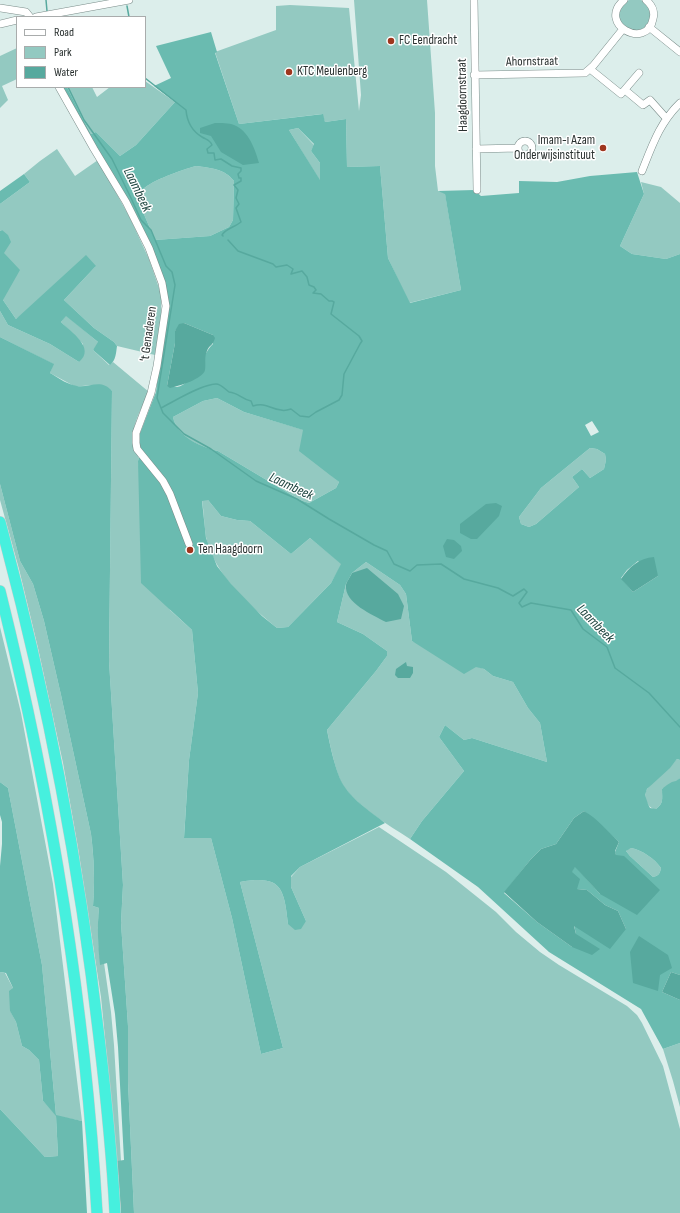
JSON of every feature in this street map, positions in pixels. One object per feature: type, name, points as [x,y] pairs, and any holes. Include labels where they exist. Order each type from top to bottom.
[{"type":"highway","points":[[0,522],[30,636],[46,706],[60,776],[78,883],[94,990],[106,1097],[115,1213]]},
{"type":"highway","points":[[0,591],[13,642],[40,765],[62,886],[81,1030],[97,1213]]},
{"type":"street","points":[[44,16],[129,0]]},
{"type":"street","name":"Haagdoornstraat","points":[[474,0],[477,190]]},
{"type":"street","points":[[620,1],[616,14],[619,25],[632,34],[641,33],[649,27],[654,18],[651,1]]},
{"type":"street","points":[[0,8],[26,12],[29,16]]},
{"type":"street","points":[[0,24],[16,20]]},
{"type":"street","points":[[649,27],[680,52]]},
{"type":"street","points":[[623,29],[590,69],[621,94],[639,73]]},
{"type":"street","name":"Ahornstraat","points":[[474,75],[574,74],[585,72],[590,69]]},
{"type":"street","name":"'t Genaderen","points":[[60,88],[126,202],[149,248],[162,283],[166,306],[158,359],[151,393],[136,433],[136,443],[137,449],[163,481],[170,494],[189,544]]},
{"type":"street","points":[[625,90],[643,105],[650,100],[666,118]]},
{"type":"street","points":[[642,171],[656,135],[666,118],[680,103]]},
{"type":"street","points":[[476,149],[518,148]]},
{"type":"green space","points":[[632,-1],[638,-1],[648,6],[651,15],[650,21],[644,28],[638,31],[632,31],[622,24],[619,18],[619,12],[626,2]]},
{"type":"green space","points":[[354,0],[427,0],[435,113],[435,166],[438,191],[445,193],[461,290],[409,303],[388,258],[380,166],[347,167],[346,119],[325,122],[322,114],[239,124],[215,52],[276,30],[276,6],[290,5],[349,8],[359,111],[361,95]]},
{"type":"green space","points":[[16,48],[16,79],[2,86],[8,100],[0,108],[0,56]]},
{"type":"green space","points":[[146,82],[175,102],[136,145],[120,156],[96,132],[91,134],[68,88],[92,88],[97,97],[109,88],[146,88]]},
{"type":"green space","points":[[298,128],[314,145],[311,151],[320,163],[320,181],[289,130]]},
{"type":"green space","points":[[57,149],[75,176],[98,160],[130,218],[149,259],[161,294],[161,317],[155,355],[117,346],[114,342],[94,328],[64,300],[96,266],[16,319],[3,300],[4,253],[2,230],[0,231],[0,204],[30,182],[24,174]]},
{"type":"green space","points":[[196,166],[212,168],[226,174],[234,181],[233,220],[229,227],[210,236],[155,240],[137,198],[138,195],[147,186],[160,179]]},
{"type":"green space","points":[[641,182],[661,187],[680,203],[680,254],[666,259],[632,254],[620,246],[644,194]]},
{"type":"green space","points":[[0,311],[8,325],[50,344],[79,362],[83,344],[61,322],[66,315],[99,343],[93,350],[109,365],[113,362],[149,392],[135,424],[133,441],[139,458],[138,462],[170,610],[192,630],[198,693],[189,760],[184,837],[211,838],[232,918],[261,1054],[283,1048],[240,882],[264,880],[272,882],[278,886],[282,893],[285,901],[288,924],[306,921],[291,887],[291,877],[300,867],[379,827],[446,872],[496,912],[516,932],[540,952],[627,1006],[637,1015],[663,1066],[680,1129],[680,1213],[134,1213],[128,1082],[128,1026],[121,923],[123,885],[109,661],[112,391],[93,385],[74,386],[50,373],[53,364],[0,337]]},
{"type":"green space","points":[[217,398],[244,412],[304,430],[332,476],[339,482],[336,488],[309,503],[300,500],[218,451],[204,447],[190,440],[179,430],[173,417],[203,401]]},
{"type":"green space","points":[[590,448],[597,449],[605,454],[606,460],[604,469],[590,478],[582,469],[572,477],[579,487],[536,524],[529,527],[521,524],[519,517],[541,488]]},
{"type":"green space","points":[[0,484],[20,561],[33,584],[44,621],[91,834],[94,870],[93,906],[99,908],[99,950],[101,964],[104,963],[111,1012],[121,1161],[117,1161],[101,997],[63,763],[38,648],[19,569],[0,500]]},
{"type":"green space","points":[[202,500],[208,500],[221,516],[237,520],[250,521],[291,554],[310,538],[342,564],[331,583],[288,627],[277,628],[244,599],[225,577],[217,564],[210,551],[206,537]]},
{"type":"green space","points":[[366,562],[400,585],[406,594],[412,641],[484,669],[493,676],[513,682],[528,708],[540,723],[547,762],[472,738],[464,740],[445,725],[439,737],[464,771],[422,821],[410,839],[366,809],[344,787],[336,767],[327,730],[387,656],[387,651],[363,634],[337,622],[346,584],[352,573]]},
{"type":"green space","points":[[0,627],[21,713],[53,884],[82,1121],[56,1116],[58,1156],[45,1157],[0,1109],[0,972],[5,973],[13,988],[10,1010],[16,1022],[22,1046],[29,1050],[39,1060],[43,1101],[56,1115],[42,965],[8,788],[0,782]]},
{"type":"green space","points":[[677,759],[680,760],[680,778],[676,782],[662,789],[661,803],[659,807],[653,809],[648,805],[646,800],[646,791],[651,784]]},
{"type":"green space","points":[[631,848],[648,855],[661,868],[660,872],[653,877],[626,851]]},
{"type":"green space","points":[[680,1043],[680,1107],[663,1049]]},
{"type":"shaded area","points":[[211,32],[217,52],[215,53],[239,124],[323,114],[325,122],[346,119],[347,167],[380,166],[388,258],[410,303],[461,290],[445,194],[438,191],[474,190],[481,196],[519,193],[519,181],[557,182],[590,176],[637,172],[644,194],[620,246],[632,254],[666,259],[680,254],[680,760],[677,759],[670,768],[647,789],[645,795],[650,808],[656,809],[661,803],[662,789],[680,778],[680,975],[671,972],[662,992],[680,1000],[680,1043],[663,1049],[641,1009],[549,952],[478,887],[410,839],[422,821],[464,771],[439,737],[445,725],[464,740],[472,738],[547,762],[540,723],[528,708],[513,682],[493,676],[484,669],[476,667],[464,674],[412,641],[406,594],[400,585],[366,562],[352,573],[346,584],[337,622],[363,634],[387,651],[387,656],[327,730],[336,767],[344,786],[358,801],[385,823],[300,867],[291,876],[291,887],[306,921],[301,929],[295,930],[288,924],[285,901],[278,886],[272,882],[264,880],[240,882],[283,1048],[261,1054],[232,918],[211,838],[184,838],[189,760],[198,693],[192,630],[141,583],[138,461],[143,454],[140,449],[139,436],[156,392],[167,315],[163,279],[64,88],[68,88],[91,134],[96,132],[120,156],[136,145],[175,102],[154,86],[171,78],[156,46]],"holes":[[[298,128],[314,144],[311,151],[320,163],[320,180],[289,130]],[[196,166],[217,170],[226,174],[234,181],[233,220],[229,227],[210,236],[155,240],[137,198],[141,191],[147,186],[160,179]],[[184,323],[213,335],[213,344],[193,375],[183,385],[177,387],[167,386],[175,343],[175,331]],[[217,398],[244,412],[303,430],[299,451],[339,482],[336,488],[309,503],[300,500],[218,451],[197,444],[179,430],[173,417],[203,401]],[[592,421],[599,432],[591,436],[585,425]],[[590,448],[597,449],[605,454],[606,460],[604,469],[590,478],[582,469],[572,477],[579,487],[536,524],[529,527],[521,524],[519,517],[541,488]],[[208,500],[221,516],[237,520],[250,521],[291,554],[310,538],[341,564],[331,583],[288,627],[277,628],[262,616],[231,584],[217,566],[206,538],[202,501]],[[638,561],[658,576],[633,592],[621,578],[627,570]],[[584,811],[619,842],[615,852],[616,855],[600,894],[575,866],[571,873],[577,889],[587,890],[605,905],[618,911],[626,929],[574,925],[576,934],[572,947],[537,922],[504,893],[531,859],[541,849],[556,844],[574,818]],[[631,848],[648,855],[661,868],[660,872],[653,877],[626,851]]]},
{"type":"shaded area","points":[[24,174],[30,182],[0,204],[0,191]]},
{"type":"shaded area","points":[[2,230],[8,235],[11,242],[4,253],[20,270],[3,300],[16,319],[86,255],[96,266],[64,300],[94,328],[114,342],[117,346],[115,359],[110,365],[93,350],[98,342],[66,316],[61,322],[76,335],[85,351],[84,357],[79,362],[50,344],[8,325],[0,311],[0,231]]},
{"type":"shaded area","points":[[0,337],[54,364],[50,373],[67,383],[78,386],[98,384],[107,387],[112,391],[109,661],[123,885],[121,923],[128,1026],[128,1082],[134,1213],[121,1213],[117,1161],[124,1160],[118,1047],[115,1014],[107,963],[100,965],[98,936],[99,908],[93,906],[94,870],[91,834],[44,621],[33,584],[20,561],[0,484]]},
{"type":"shaded area","points":[[0,782],[8,788],[42,965],[56,1115],[82,1121],[87,1213],[0,1213],[0,1109],[45,1157],[58,1156],[56,1116],[43,1101],[39,1060],[29,1050],[22,1046],[16,1022],[10,1011],[9,991],[13,988],[6,973],[0,972],[0,866],[2,822],[0,815]]},
{"type":"water","points":[[215,123],[232,124],[244,132],[251,141],[259,163],[243,165],[221,152],[211,136],[200,133],[200,128]]},
{"type":"water","points":[[184,323],[213,335],[215,338],[206,353],[205,370],[203,373],[190,382],[170,388],[167,386],[175,343],[175,331],[179,324]]},
{"type":"water","points":[[496,503],[502,506],[499,516],[477,539],[471,539],[460,533],[460,524],[486,504]]},
{"type":"water","points":[[447,539],[454,540],[461,546],[462,551],[454,559],[446,557],[443,546]]},
{"type":"water","points":[[654,557],[658,576],[633,592],[621,579],[627,571],[639,561]]},
{"type":"water","points":[[367,568],[398,594],[404,606],[401,619],[386,622],[360,608],[350,597],[346,585],[352,573]]},
{"type":"water","points":[[406,662],[407,666],[413,667],[413,673],[410,678],[398,678],[395,675],[396,669]]},
{"type":"water","points":[[584,811],[598,821],[619,842],[615,851],[616,855],[624,856],[660,890],[637,915],[600,894],[575,867],[572,872],[580,879],[577,889],[587,890],[605,905],[618,911],[626,929],[610,949],[574,926],[576,934],[600,949],[592,955],[572,947],[537,922],[504,892],[531,859],[541,849],[556,844],[574,818]]},
{"type":"water","points":[[639,936],[668,955],[672,968],[660,975],[658,991],[633,983],[630,952]]},
{"type":"water","points":[[671,972],[680,975],[680,1000],[662,992]]},
{"type":"waterway","name":"Laambeek","points":[[46,0],[47,11]]},
{"type":"waterway","points":[[127,6],[129,16]]},
{"type":"waterway","points":[[146,79],[186,110],[189,122],[193,129],[198,135],[211,143],[212,145],[207,149],[208,153],[214,153],[215,160],[221,159],[232,166],[241,168],[241,171],[238,174],[241,181],[234,185],[238,190],[236,198],[239,204],[236,208],[241,222],[225,231],[222,235],[223,236]]},
{"type":"waterway","name":"Laambeek","points":[[68,88],[84,120],[112,159],[141,220],[151,230],[166,266],[172,272],[175,285],[157,398],[163,413],[184,434],[211,449],[256,481],[297,499],[329,519],[387,551],[394,564],[410,571],[417,565],[441,564],[464,579],[498,588],[513,596],[524,589],[527,592],[519,603],[522,607],[531,603],[571,610],[583,629],[607,647],[615,668],[649,693],[680,727]]},
{"type":"waterway","points":[[161,408],[196,390],[216,384],[229,392],[251,401],[253,406],[265,405],[283,410],[291,409],[300,416],[309,417],[339,400],[342,395],[344,374],[362,341],[359,336],[331,314],[334,302],[329,301],[321,294],[313,293],[316,290],[314,287],[309,285],[307,277],[302,271],[291,274],[293,269],[287,265],[276,267],[273,264],[238,251],[228,240]]},
{"type":"place","name":"FC Eendracht","points":[[391,41]]},
{"type":"place","name":"KTC Meulenberg","points":[[289,72]]},
{"type":"place","name":"Imam-ı Azam Onderwijsinstituut","points":[[603,148]]},
{"type":"place","name":"Ten Haagdoorn","points":[[190,550]]}]
